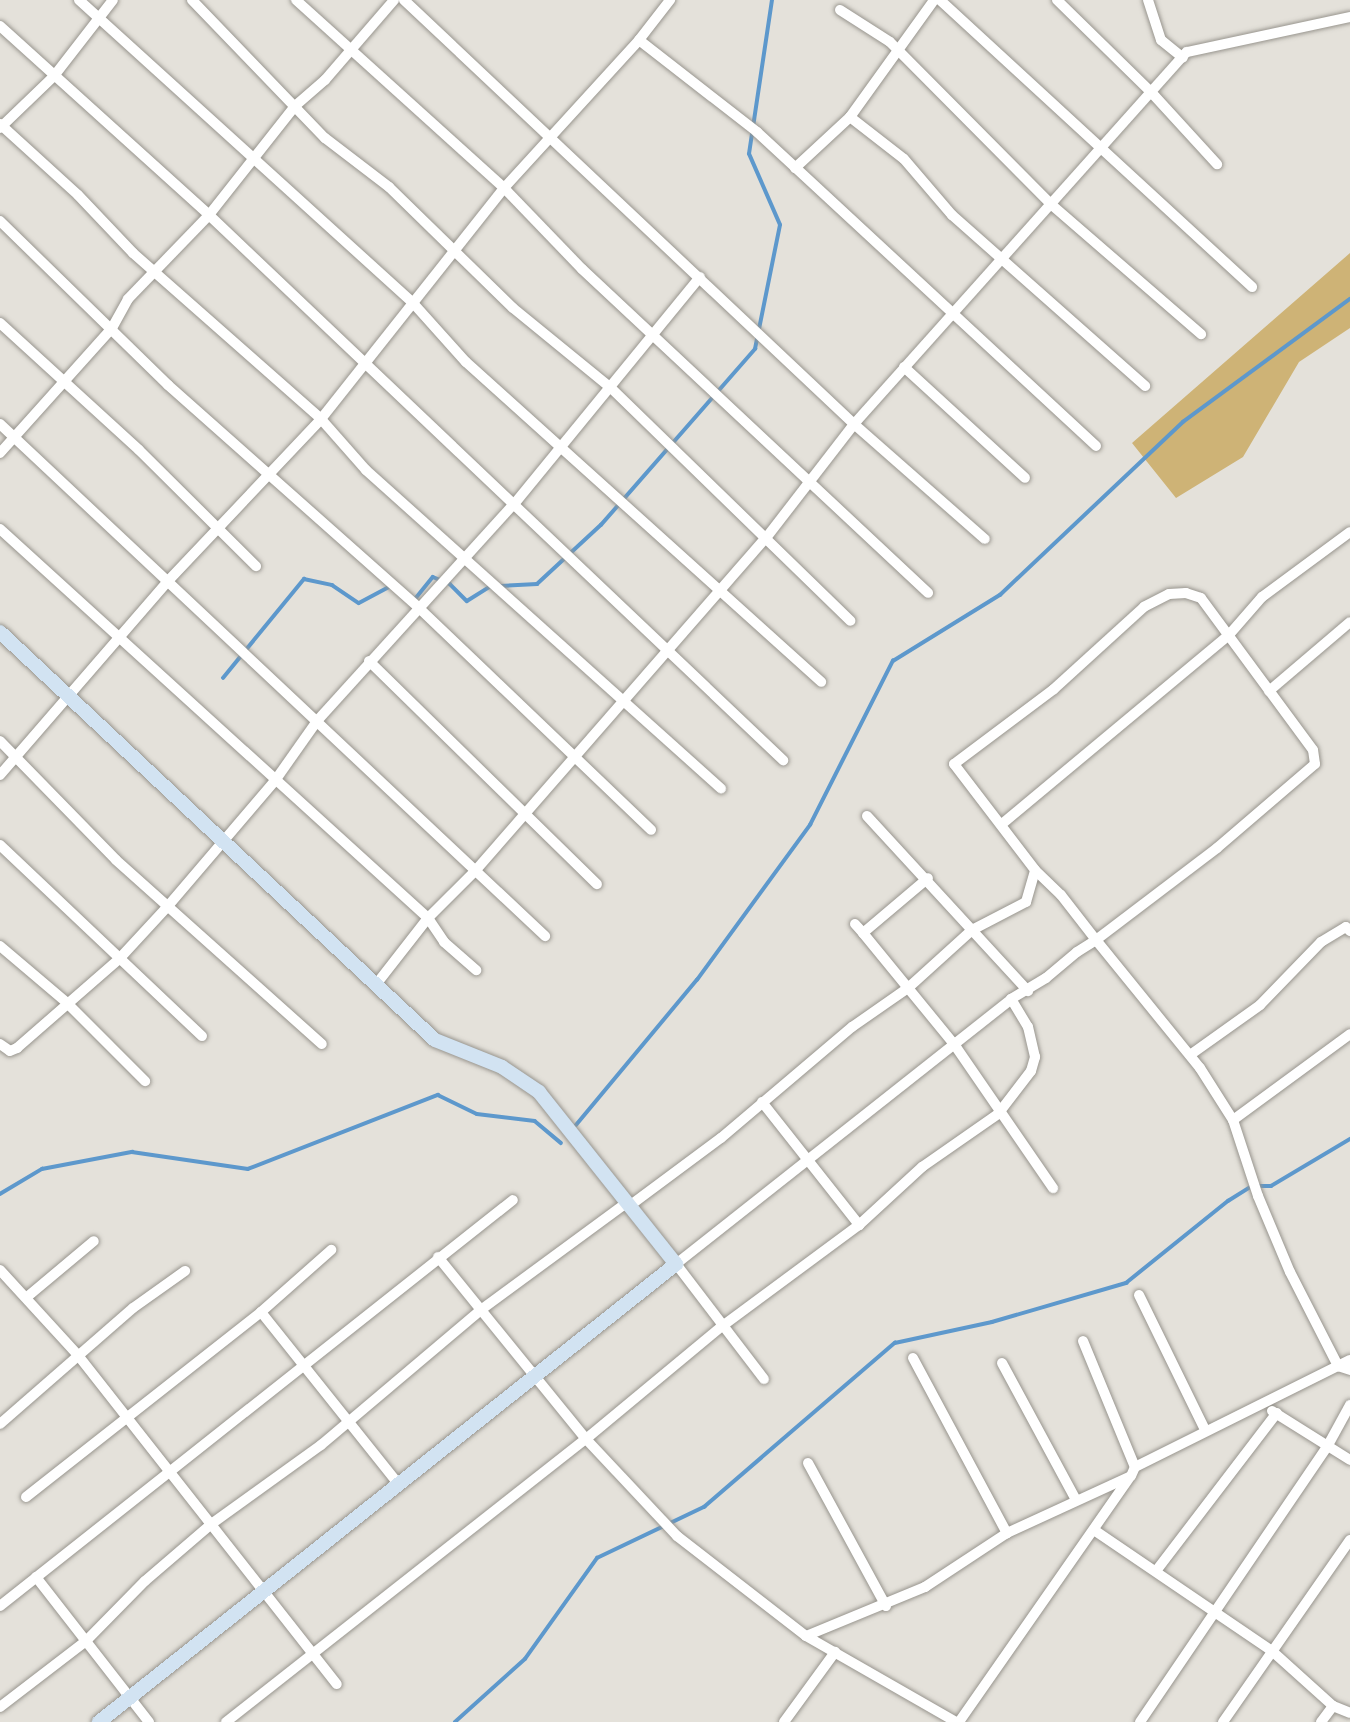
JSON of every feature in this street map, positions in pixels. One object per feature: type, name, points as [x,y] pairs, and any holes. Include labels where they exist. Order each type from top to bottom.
[{"type":"street","points":[[79,0],[413,303],[466,362],[821,682]]},
{"type":"street","points":[[113,0],[54,76],[1,126],[155,273],[321,419],[366,470],[624,699],[721,789]]},
{"type":"street","points":[[192,0],[295,106],[513,308],[611,387],[662,442],[766,538],[850,621]]},
{"type":"street","points":[[296,0],[353,48],[504,188],[653,336],[928,593]]},
{"type":"street","points":[[0,453],[112,328],[128,299],[209,215],[228,185],[255,159],[295,106],[353,48],[394,0]]},
{"type":"street","points":[[404,0],[854,424],[985,539]]},
{"type":"street","points":[[0,775],[168,581],[321,419],[362,363],[504,188],[523,172],[550,136],[639,40],[670,0]]},
{"type":"street","points":[[795,168],[850,117],[934,0]]},
{"type":"street","points":[[940,0],[1252,287]]},
{"type":"street","points":[[1057,0],[1151,92],[1217,164]]},
{"type":"street","points":[[1149,0],[1161,40],[1183,58]]},
{"type":"street","points":[[840,10],[899,52],[1053,206],[1201,334]]},
{"type":"street","points":[[378,982],[429,918],[476,870],[668,650],[718,588],[766,538],[854,424],[1003,263],[1100,147],[1187,52],[1350,17]]},
{"type":"street","points":[[0,26],[209,215],[783,760]]},
{"type":"street","points":[[639,40],[757,132],[1096,446]]},
{"type":"street","points":[[850,117],[904,159],[952,215],[1003,263],[1145,386]]},
{"type":"street","points":[[0,221],[270,476],[419,608],[651,830]]},
{"type":"street","points":[[0,1044],[10,1051],[17,1048],[66,1002],[120,958],[168,906],[221,839],[274,782],[317,721],[515,503],[701,277]]},
{"type":"street","points":[[0,323],[219,526],[256,566]]},
{"type":"street","points":[[904,367],[1025,478]]},
{"type":"street","points":[[0,424],[545,936]]},
{"type":"street","points":[[0,529],[121,636],[274,782],[429,918],[444,942],[476,970]]},
{"type":"street","points":[[1002,824],[1228,636],[1262,597],[1350,532]]},
{"type":"street","points":[[99,1722],[536,1379],[676,1264],[1010,999],[1028,990],[1096,940],[1216,848],[1315,764],[1313,750],[1200,598],[1169,594],[1144,607],[1054,689],[954,764],[1035,870],[1096,940],[1190,1055],[1233,1119],[1279,1247],[1338,1366],[1350,1370]]},
{"type":"street","points":[[1269,691],[1350,622]]},
{"type":"street","points":[[0,632],[378,982],[435,1040],[528,1082],[676,1264],[721,1327],[764,1379]]},
{"type":"street","points":[[369,661],[523,815],[597,884]]},
{"type":"street","points":[[0,741],[116,860],[322,1044]]},
{"type":"street","points":[[867,816],[928,878],[1028,990]]},
{"type":"street","points":[[0,845],[202,1036]]},
{"type":"street","points":[[0,1707],[86,1641],[145,1580],[211,1525],[349,1423],[482,1308],[627,1206],[762,1102],[852,1027],[908,988],[972,930],[1026,902],[1035,870]]},
{"type":"street","points":[[928,878],[859,928],[954,1044],[999,1114],[1053,1188]]},
{"type":"street","points":[[1190,1055],[1260,1005],[1321,942],[1346,928],[1350,931]]},
{"type":"street","points":[[0,946],[66,1002],[145,1082]]},
{"type":"street","points":[[226,1722],[586,1439],[721,1327],[859,1225],[922,1167],[999,1114],[1031,1071],[1035,1057],[1028,1027],[1010,999]]},
{"type":"street","points":[[1233,1119],[1350,1034]]},
{"type":"street","points":[[762,1102],[859,1225]]},
{"type":"street","points":[[0,1606],[513,1200]]},
{"type":"street","points":[[27,1297],[94,1241]]},
{"type":"street","points":[[26,1497],[261,1312],[331,1250]]},
{"type":"street","points":[[438,1257],[586,1439],[677,1536],[806,1636],[938,1719],[957,1722],[1133,1471]]},
{"type":"street","points":[[0,1270],[77,1354],[125,1419],[337,1684]]},
{"type":"street","points":[[0,1424],[77,1354],[185,1271]]},
{"type":"street","points":[[1139,1295],[1205,1430]]},
{"type":"street","points":[[261,1312],[305,1363],[399,1485]]},
{"type":"street","points":[[1083,1341],[1133,1471]]},
{"type":"street","points":[[913,1357],[1007,1534]]},
{"type":"street","points":[[806,1636],[886,1606],[965,1563],[1007,1534],[1133,1471],[1205,1430],[1260,1406],[1350,1360]]},
{"type":"street","points":[[1002,1363],[1075,1498]]},
{"type":"street","points":[[1140,1722],[1327,1447],[1350,1405]]},
{"type":"street","points":[[1260,1406],[1277,1413],[1350,1460]]},
{"type":"street","points":[[1156,1571],[1277,1413]]},
{"type":"street","points":[[808,1464],[886,1606]]},
{"type":"street","points":[[1094,1530],[1272,1651],[1333,1706],[1350,1713]]},
{"type":"street","points":[[1223,1722],[1350,1540]]},
{"type":"street","points":[[36,1577],[149,1722]]},
{"type":"street","points":[[785,1722],[835,1652]]},
{"type":"street","points":[[1321,1722],[1333,1706]]},
{"type":"shaded area","points":[[1350,253],[1350,328],[1299,362],[1243,457],[1176,498],[1132,443]]},
{"type":"waterway","points":[[501,586],[537,584],[601,525],[755,349],[780,225],[749,154],[772,0]]},
{"type":"waterway","points":[[576,1125],[697,980],[810,825],[893,661],[1000,595],[1183,422],[1350,299]]},
{"type":"waterway","points":[[415,599],[433,577],[450,584],[467,601],[491,586]]},
{"type":"waterway","points":[[223,678],[304,579],[332,585],[359,603],[389,587]]},
{"type":"waterway","points":[[0,1194],[42,1169],[132,1152],[248,1169],[438,1095],[477,1114],[535,1121],[561,1143]]},
{"type":"waterway","points":[[455,1722],[525,1659],[597,1558],[704,1507],[895,1343],[992,1322],[1126,1283],[1228,1201],[1252,1186],[1271,1186],[1350,1139]]}]
